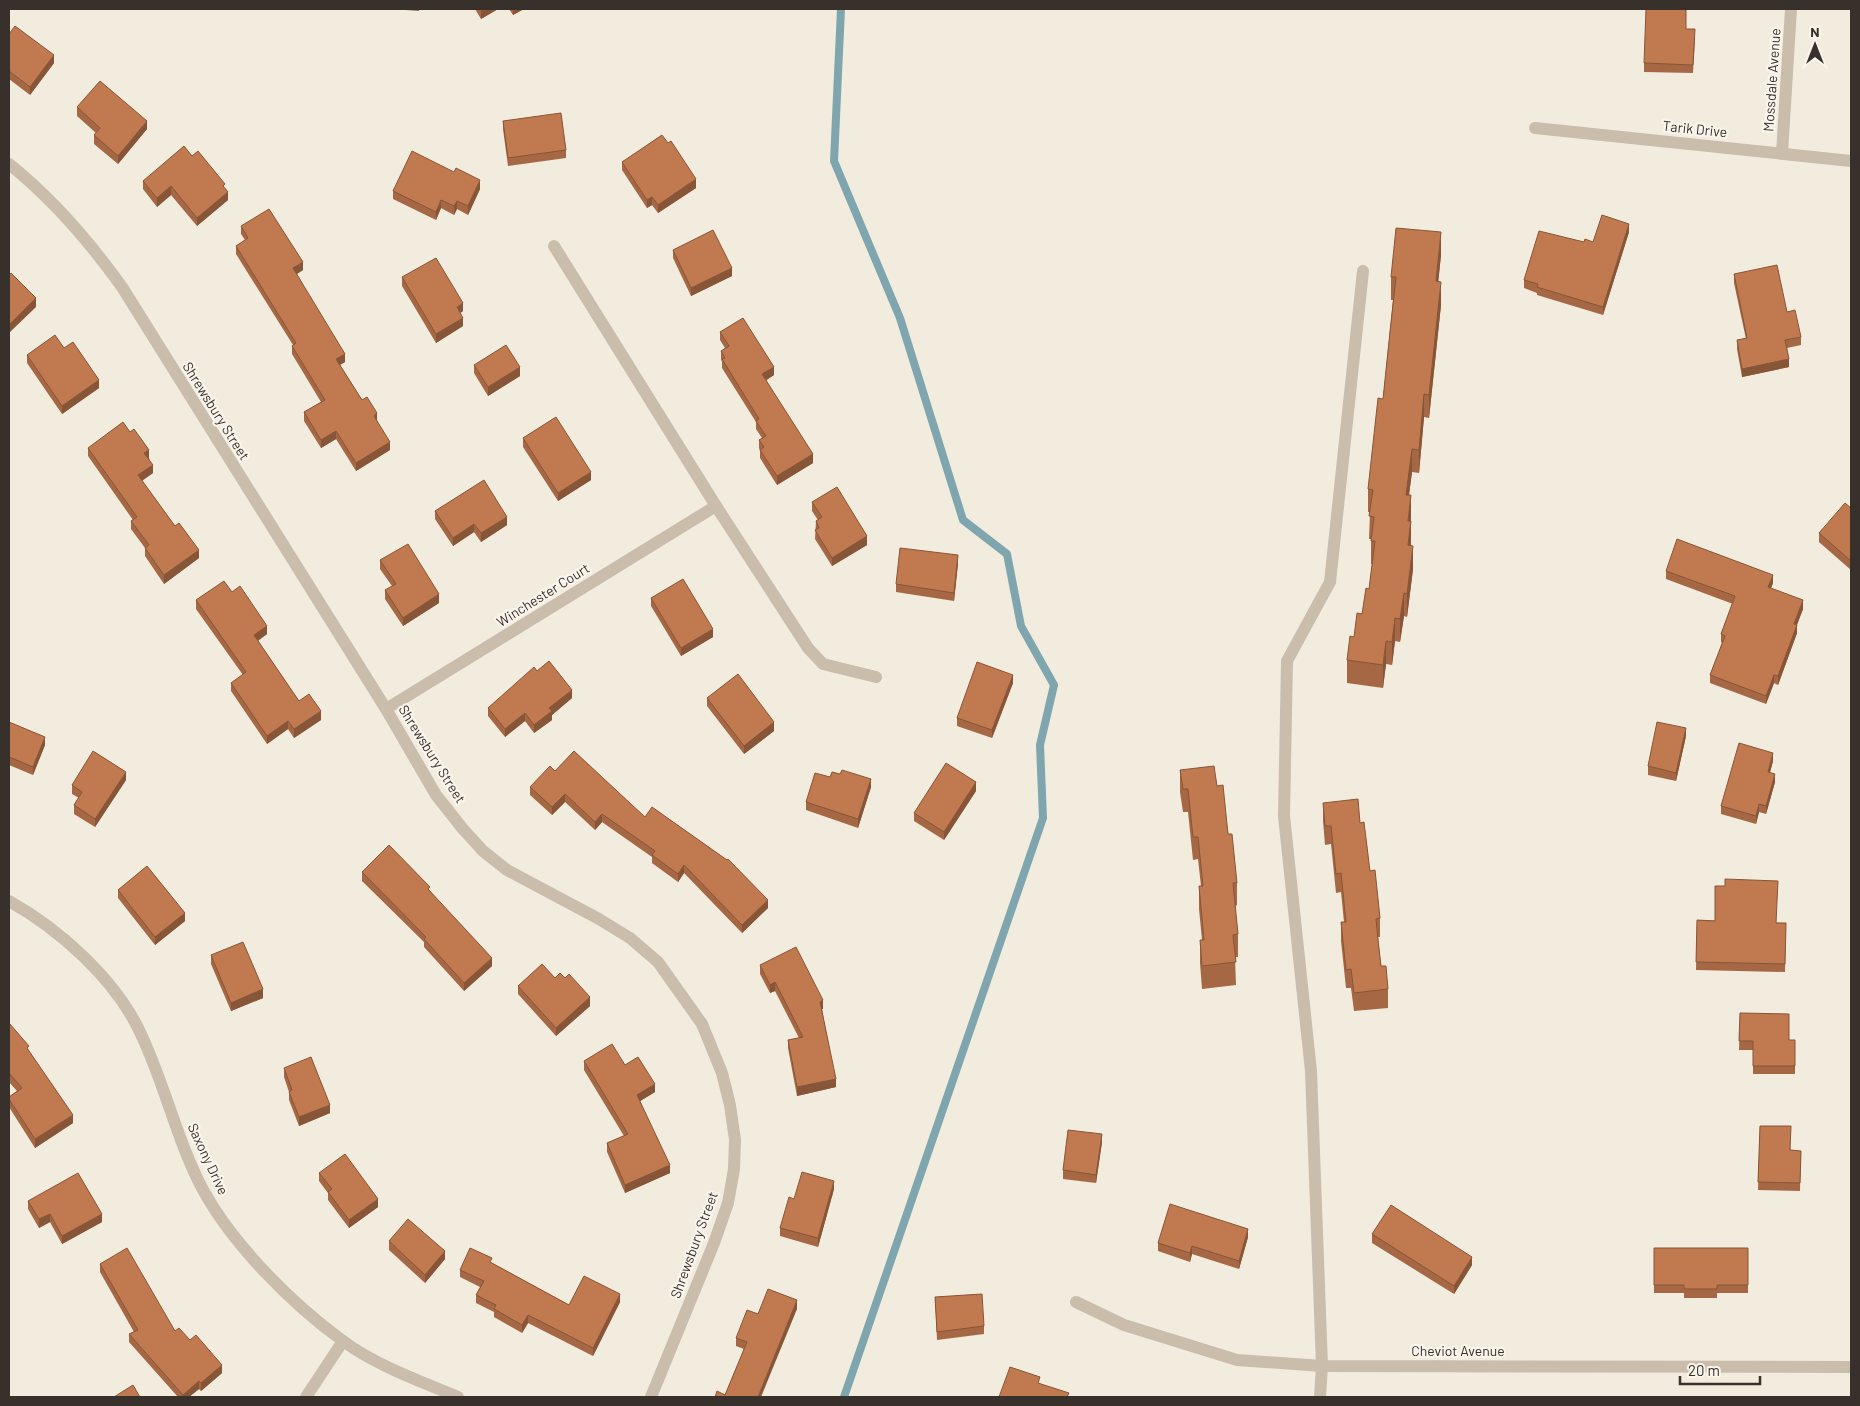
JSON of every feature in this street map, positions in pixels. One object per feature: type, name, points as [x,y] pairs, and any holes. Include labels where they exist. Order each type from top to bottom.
[{"type":"street","name":"Mossdale Avenue","points":[[1782,153],[1791,9]]},
{"type":"street","name":"Tarik Drive","points":[[1535,128],[1851,160]]},
{"type":"street","name":"Shrewsbury Street","points":[[9,164],[65,216],[94,248],[122,286],[386,709],[436,795],[483,852],[508,870],[614,928],[658,962],[702,1024],[722,1073],[730,1105],[735,1140],[734,1169],[728,1203],[714,1243],[651,1397]]},
{"type":"street","points":[[554,246],[716,506],[808,648],[823,664],[876,677]]},
{"type":"street","points":[[1320,1397],[1322,1366],[1311,1071],[1284,816],[1287,661],[1330,582],[1363,272]]},
{"type":"street","name":"Winchester Court","points":[[386,709],[716,506]]},
{"type":"street","name":"Saxony Drive","points":[[9,901],[57,933],[92,965],[139,1029],[202,1189],[222,1219],[252,1256],[289,1295],[343,1341],[389,1368],[458,1397]]},
{"type":"street","name":"Cheviot Avenue","points":[[1076,1302],[1124,1325],[1237,1360],[1322,1366],[1851,1367]]},
{"type":"street","points":[[306,1397],[343,1341]]},
{"type":"building","points":[[1646,9],[1686,9],[1686,29],[1695,29],[1693,65],[1644,63]]},
{"type":"building","points":[[15,26],[54,55],[30,87],[9,71],[9,34]]},
{"type":"building","points":[[100,81],[147,121],[118,156],[94,135],[100,128],[77,107]]},
{"type":"building","points":[[561,113],[566,150],[508,158],[503,121]]},
{"type":"building","points":[[662,135],[668,143],[671,141],[696,179],[658,205],[652,197],[647,200],[622,162]]},
{"type":"building","points":[[184,146],[192,156],[198,151],[225,184],[223,186],[228,192],[197,218],[171,186],[157,198],[143,181]]},
{"type":"building","points":[[412,151],[454,172],[456,168],[480,180],[468,206],[457,201],[454,206],[441,200],[436,212],[393,191]]},
{"type":"building","points":[[269,209],[303,262],[293,268],[345,354],[336,359],[362,400],[367,397],[377,413],[374,416],[390,442],[356,463],[336,431],[321,440],[304,412],[325,400],[292,346],[296,343],[236,246],[248,238],[241,226]]},
{"type":"building","points":[[1602,215],[1629,224],[1603,307],[1537,287],[1538,284],[1524,280],[1539,231],[1584,242],[1585,239],[1593,242]]},
{"type":"building","points":[[1396,228],[1441,232],[1436,281],[1441,282],[1429,395],[1424,394],[1419,450],[1412,449],[1406,495],[1411,495],[1408,521],[1411,521],[1408,545],[1413,546],[1407,594],[1404,593],[1400,619],[1395,618],[1392,642],[1386,641],[1383,665],[1347,660],[1350,636],[1354,637],[1357,613],[1362,614],[1366,588],[1369,589],[1375,541],[1371,541],[1374,517],[1369,516],[1373,490],[1368,489],[1378,398],[1383,399],[1396,277],[1391,277]]},
{"type":"building","points":[[713,230],[732,268],[691,288],[673,250]]},
{"type":"building","points":[[436,258],[463,303],[457,307],[463,318],[436,334],[402,277]]},
{"type":"building","points":[[1777,265],[1787,312],[1795,310],[1801,337],[1785,340],[1789,359],[1742,369],[1737,340],[1747,338],[1734,274]]},
{"type":"building","points":[[11,273],[36,298],[9,325],[9,275]]},
{"type":"building","points":[[743,318],[774,367],[762,374],[813,454],[777,476],[760,450],[764,447],[759,440],[766,436],[756,421],[759,419],[722,359],[725,358],[721,351],[729,346],[720,332]]},
{"type":"building","points":[[55,335],[64,348],[73,342],[99,380],[62,406],[27,355]]},
{"type":"building","points":[[506,345],[520,367],[488,387],[474,365]]},
{"type":"building","points":[[556,417],[591,472],[558,493],[523,438]]},
{"type":"building","points":[[123,422],[130,432],[134,429],[149,450],[144,453],[153,465],[138,475],[175,526],[179,523],[199,550],[164,575],[145,548],[149,545],[131,521],[137,517],[88,448]]},
{"type":"building","points":[[484,480],[507,517],[481,533],[474,524],[453,538],[435,511]]},
{"type":"building","points":[[837,487],[867,536],[832,558],[815,530],[819,528],[816,521],[822,517],[812,502]]},
{"type":"building","points":[[1845,503],[1851,508],[1851,561],[1819,533]]},
{"type":"building","points":[[1677,539],[1773,575],[1768,587],[1803,600],[1794,624],[1797,625],[1778,676],[1774,675],[1766,696],[1710,675],[1725,636],[1721,634],[1735,596],[1666,571]]},
{"type":"building","points":[[408,544],[439,594],[403,618],[385,590],[396,584],[380,560]]},
{"type":"building","points":[[900,548],[958,555],[954,593],[896,584]]},
{"type":"building","points":[[683,579],[713,629],[681,648],[651,598]]},
{"type":"building","points":[[224,581],[232,592],[240,586],[267,626],[254,635],[299,701],[309,694],[321,711],[294,729],[288,721],[267,736],[231,683],[246,672],[196,600]]},
{"type":"building","points":[[549,661],[572,690],[549,708],[552,711],[534,725],[525,713],[505,729],[488,708],[534,667],[537,671]]},
{"type":"building","points":[[977,662],[1013,675],[992,730],[957,718]]},
{"type":"building","points":[[738,674],[774,722],[744,746],[707,698]]},
{"type":"building","points":[[9,722],[45,737],[33,767],[9,757]]},
{"type":"building","points":[[1657,722],[1686,728],[1676,773],[1648,766]]},
{"type":"building","points":[[1739,743],[1773,753],[1768,772],[1775,774],[1766,806],[1759,804],[1756,816],[1721,806]]},
{"type":"building","points":[[93,751],[126,772],[95,819],[74,805],[82,792],[72,785]]},
{"type":"building","points":[[574,751],[645,817],[652,807],[728,859],[768,900],[742,925],[684,865],[678,874],[652,855],[655,851],[602,814],[595,822],[565,794],[552,807],[530,787],[550,766],[555,771]]},
{"type":"building","points":[[946,763],[976,782],[944,832],[914,813]]},
{"type":"building","points":[[1214,766],[1217,786],[1223,785],[1228,834],[1232,834],[1237,883],[1233,883],[1238,934],[1233,935],[1236,962],[1202,966],[1200,940],[1204,940],[1199,886],[1203,886],[1198,837],[1193,837],[1188,789],[1183,789],[1180,770]]},
{"type":"building","points":[[842,770],[871,779],[858,819],[806,802],[815,773],[830,777],[832,772],[840,774]]},
{"type":"building","points":[[1358,799],[1360,823],[1364,822],[1370,871],[1375,870],[1380,918],[1376,919],[1378,940],[1381,966],[1386,966],[1388,989],[1354,993],[1351,969],[1346,970],[1341,922],[1346,922],[1341,873],[1336,874],[1331,826],[1325,826],[1323,803]]},
{"type":"building","points":[[389,845],[430,887],[428,889],[492,958],[464,983],[424,939],[426,937],[362,872]]},
{"type":"building","points":[[147,866],[185,913],[155,937],[118,890]]},
{"type":"building","points":[[1725,879],[1778,881],[1776,923],[1786,923],[1785,964],[1696,962],[1697,920],[1715,921],[1715,886],[1725,886]]},
{"type":"building","points":[[243,942],[263,989],[231,1003],[211,955]]},
{"type":"building","points":[[796,947],[823,1000],[820,1002],[836,1079],[797,1087],[788,1040],[803,1037],[775,982],[770,985],[760,965]]},
{"type":"building","points":[[542,964],[555,978],[560,973],[565,978],[569,974],[590,997],[556,1028],[518,986]]},
{"type":"building","points":[[1740,1013],[1789,1014],[1789,1040],[1795,1040],[1795,1066],[1753,1066],[1753,1041],[1739,1041]]},
{"type":"building","points":[[9,1023],[29,1046],[27,1048],[73,1115],[35,1139],[9,1099],[9,1097],[22,1088],[9,1073]]},
{"type":"building","points":[[612,1044],[625,1065],[638,1057],[655,1084],[637,1095],[670,1165],[625,1185],[607,1143],[628,1134],[584,1061]]},
{"type":"building","points":[[311,1057],[330,1105],[299,1117],[289,1092],[292,1090],[284,1068]]},
{"type":"building","points":[[1760,1126],[1791,1126],[1790,1150],[1801,1151],[1800,1183],[1758,1182]]},
{"type":"building","points":[[1068,1130],[1102,1134],[1096,1175],[1063,1170]]},
{"type":"building","points":[[345,1154],[378,1199],[349,1220],[328,1192],[332,1189],[319,1173]]},
{"type":"building","points":[[802,1172],[834,1181],[818,1238],[780,1228],[789,1197],[794,1199]]},
{"type":"building","points":[[78,1173],[102,1214],[62,1236],[50,1214],[39,1219],[28,1201]]},
{"type":"building","points":[[1170,1204],[1248,1229],[1239,1261],[1192,1246],[1190,1253],[1158,1243]]},
{"type":"building","points":[[1391,1205],[1472,1257],[1454,1286],[1372,1234]]},
{"type":"building","points":[[408,1219],[445,1251],[425,1275],[389,1241]]},
{"type":"building","points":[[127,1248],[175,1331],[179,1328],[190,1340],[196,1335],[222,1365],[183,1395],[129,1334],[138,1330],[100,1264]]},
{"type":"building","points":[[470,1248],[492,1258],[490,1262],[569,1305],[584,1276],[620,1294],[593,1348],[528,1315],[522,1325],[494,1309],[496,1305],[476,1295],[484,1281],[460,1270]]},
{"type":"building","points":[[1654,1248],[1748,1248],[1748,1285],[1717,1285],[1717,1289],[1684,1289],[1684,1285],[1654,1285]]},
{"type":"building","points":[[768,1289],[797,1300],[758,1397],[715,1397],[717,1391],[725,1395],[747,1342],[736,1338],[747,1310],[758,1314]]},
{"type":"building","points":[[982,1294],[984,1326],[937,1332],[935,1297]]},
{"type":"building","points":[[1010,1367],[1040,1377],[1038,1383],[1069,1393],[1067,1397],[999,1397]]},
{"type":"building","points":[[133,1385],[140,1397],[114,1397]]},
{"type":"waterway","points":[[841,9],[834,161],[900,318],[963,520],[1007,554],[1021,626],[1054,685],[1040,745],[1043,818],[844,1397]]}]
